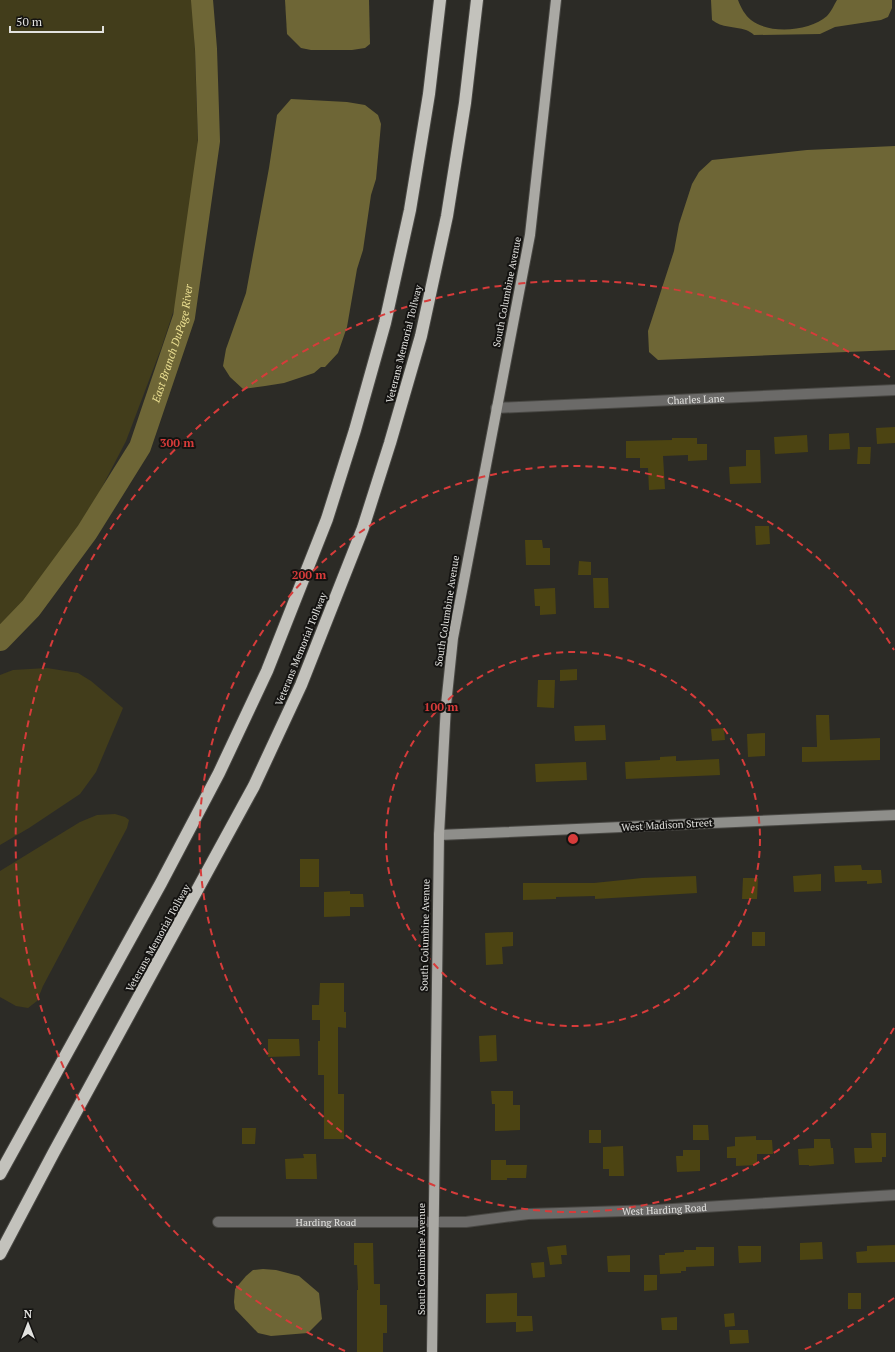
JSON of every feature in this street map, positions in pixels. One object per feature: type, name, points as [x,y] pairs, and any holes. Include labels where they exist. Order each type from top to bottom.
[{"type":"highway","points":[[0,1174],[161,883],[219,773],[267,671],[327,519],[355,430],[385,323],[408,218],[429,94],[440,0]]},
{"type":"highway","name":"Veterans Memorial Tollway","points":[[0,1254],[254,786],[301,685],[363,528],[390,443],[421,336],[448,208],[465,103],[477,0]]},
{"type":"main road","name":"South Columbine Avenue","points":[[432,1352],[439,835],[446,705],[453,638],[530,235],[556,0]]},
{"type":"street","name":"Charles Lane","points":[[496,408],[895,390]]},
{"type":"street","name":"West Madison Street","points":[[439,835],[895,815]]},
{"type":"street","name":"West Harding Road","points":[[433,1223],[466,1222],[528,1214],[657,1210],[895,1195]]},
{"type":"street","name":"Harding Road","points":[[218,1222],[433,1223]]},
{"type":"shaded area","points":[[0,0],[192,0],[198,147],[197,199],[182,285],[162,346],[126,441],[99,493],[52,568],[0,628]]},
{"type":"shaded area","points":[[285,0],[369,0],[370,44],[365,48],[352,50],[311,50],[301,48],[287,34]]},
{"type":"shaded area","points":[[711,0],[738,0],[743,11],[751,20],[768,28],[779,29],[800,28],[820,21],[827,16],[837,0],[892,0],[892,8],[888,17],[881,20],[835,27],[820,34],[754,35],[746,30],[724,26],[712,20]]},
{"type":"shaded area","points":[[291,99],[347,102],[365,105],[378,115],[381,124],[376,179],[371,195],[363,250],[357,269],[347,327],[338,353],[325,367],[321,367],[314,373],[284,383],[243,389],[230,377],[223,366],[226,349],[246,293],[269,168],[277,115]]},
{"type":"shaded area","points":[[895,146],[895,350],[658,360],[649,352],[648,331],[674,251],[679,224],[692,184],[699,172],[712,160],[807,150]]},
{"type":"shaded area","points":[[47,668],[78,673],[91,681],[123,708],[96,772],[80,794],[29,828],[0,845],[0,675],[13,670]]},
{"type":"shaded area","points":[[115,814],[129,820],[127,828],[43,986],[37,1001],[28,1008],[16,1006],[0,997],[0,871],[80,822],[97,815]]},
{"type":"shaded area","points":[[253,1270],[276,1270],[299,1276],[319,1293],[322,1319],[308,1333],[271,1336],[258,1333],[235,1309],[235,1289]]},
{"type":"building","points":[[895,427],[895,443],[877,444],[876,428]]},
{"type":"building","points":[[849,433],[850,449],[829,450],[829,434]]},
{"type":"building","points":[[807,435],[808,452],[775,454],[774,437]]},
{"type":"building","points":[[672,438],[697,438],[697,444],[707,444],[707,460],[688,461],[688,455],[663,456],[665,489],[649,490],[648,468],[640,468],[640,458],[626,458],[626,441],[672,440]]},
{"type":"building","points":[[858,447],[871,447],[870,464],[857,464]]},
{"type":"building","points":[[746,450],[760,450],[761,483],[730,484],[729,467],[746,466]]},
{"type":"building","points":[[755,526],[769,526],[770,544],[756,545]]},
{"type":"building","points":[[525,540],[542,540],[543,548],[550,548],[550,565],[526,565]]},
{"type":"building","points":[[579,561],[591,562],[591,575],[578,575]]},
{"type":"building","points":[[593,578],[608,578],[609,608],[594,608]]},
{"type":"building","points":[[555,588],[556,614],[540,615],[540,606],[535,606],[534,589]]},
{"type":"building","points":[[577,669],[577,680],[560,681],[560,670]]},
{"type":"building","points":[[538,680],[555,680],[554,708],[537,707]]},
{"type":"building","points":[[816,715],[829,715],[830,740],[880,738],[880,760],[802,762],[802,747],[817,747]]},
{"type":"building","points":[[605,725],[606,740],[575,741],[574,726]]},
{"type":"building","points":[[724,728],[725,740],[712,741],[711,729]]},
{"type":"building","points":[[765,733],[765,756],[748,757],[747,734]]},
{"type":"building","points":[[676,756],[676,761],[719,759],[720,775],[626,779],[625,762],[660,760],[660,757]]},
{"type":"building","points":[[586,762],[587,780],[536,782],[535,764]]},
{"type":"building","points":[[300,859],[319,859],[319,887],[300,887]]},
{"type":"building","points":[[861,865],[862,870],[881,870],[882,883],[867,884],[867,881],[835,882],[834,866]]},
{"type":"building","points":[[821,874],[821,891],[794,892],[793,876]]},
{"type":"building","points":[[696,876],[697,893],[595,899],[595,896],[523,900],[523,883],[594,883],[642,878]]},
{"type":"building","points":[[743,878],[758,878],[757,899],[742,899]]},
{"type":"building","points":[[350,891],[350,894],[363,894],[364,907],[350,907],[350,916],[324,917],[324,892]]},
{"type":"building","points":[[513,932],[513,946],[502,947],[503,964],[486,965],[485,933]]},
{"type":"building","points":[[752,932],[765,932],[765,946],[752,946]]},
{"type":"building","points":[[320,983],[344,983],[344,1012],[346,1012],[346,1028],[338,1027],[338,1094],[344,1094],[344,1139],[324,1139],[324,1075],[318,1075],[318,1041],[320,1041],[320,1020],[312,1020],[312,1005],[319,1005]]},
{"type":"building","points":[[496,1035],[497,1061],[480,1062],[479,1036]]},
{"type":"building","points":[[268,1039],[299,1039],[300,1056],[268,1057]]},
{"type":"building","points":[[491,1091],[513,1091],[513,1105],[520,1105],[520,1130],[495,1131],[495,1104],[492,1104]]},
{"type":"building","points":[[693,1125],[708,1125],[709,1140],[693,1140]]},
{"type":"building","points":[[242,1128],[256,1128],[255,1144],[242,1144]]},
{"type":"building","points":[[589,1130],[601,1130],[601,1143],[589,1143]]},
{"type":"building","points":[[871,1133],[886,1133],[886,1157],[882,1157],[882,1162],[855,1163],[854,1148],[872,1148]]},
{"type":"building","points":[[756,1136],[756,1140],[772,1140],[773,1154],[757,1154],[757,1165],[736,1166],[736,1158],[727,1158],[727,1147],[735,1146],[735,1137]]},
{"type":"building","points":[[814,1139],[830,1139],[831,1148],[833,1148],[834,1164],[809,1166],[799,1165],[798,1149],[814,1148]]},
{"type":"building","points":[[623,1146],[624,1176],[609,1176],[609,1169],[603,1169],[603,1147]]},
{"type":"building","points":[[683,1150],[700,1150],[700,1171],[677,1172],[676,1156],[683,1156]]},
{"type":"building","points":[[303,1154],[316,1154],[317,1179],[286,1179],[285,1159],[304,1158]]},
{"type":"building","points":[[491,1160],[506,1160],[506,1165],[527,1165],[526,1178],[491,1180]]},
{"type":"building","points":[[822,1242],[823,1259],[800,1260],[800,1243]]},
{"type":"building","points":[[354,1243],[373,1243],[374,1284],[380,1284],[380,1305],[387,1305],[387,1333],[383,1333],[383,1352],[357,1352],[358,1290],[357,1265],[354,1265]]},
{"type":"building","points":[[566,1245],[567,1255],[561,1255],[562,1264],[550,1265],[547,1247]]},
{"type":"building","points":[[895,1245],[895,1262],[857,1263],[856,1252],[867,1251],[867,1246]]},
{"type":"building","points":[[738,1246],[761,1246],[761,1262],[739,1263]]},
{"type":"building","points":[[696,1247],[714,1247],[714,1266],[686,1267],[686,1271],[681,1271],[681,1273],[660,1274],[659,1255],[665,1255],[665,1253],[684,1252],[684,1250],[696,1250]]},
{"type":"building","points":[[630,1255],[630,1272],[608,1272],[607,1256]]},
{"type":"building","points":[[544,1262],[545,1277],[533,1278],[531,1263]]},
{"type":"building","points":[[644,1275],[657,1275],[657,1290],[644,1291]]},
{"type":"building","points":[[517,1293],[517,1316],[532,1316],[533,1331],[516,1332],[516,1322],[486,1323],[486,1294]]},
{"type":"building","points":[[848,1293],[861,1293],[861,1309],[848,1309]]},
{"type":"building","points":[[734,1313],[735,1326],[725,1327],[724,1314]]},
{"type":"building","points":[[677,1317],[677,1330],[662,1330],[661,1318]]},
{"type":"building","points":[[729,1330],[748,1330],[749,1343],[730,1344]]},
{"type":"waterway","name":"East Branch DuPage River","points":[[0,640],[31,608],[87,532],[140,447],[184,317],[209,141],[206,49],[202,0]]}]
